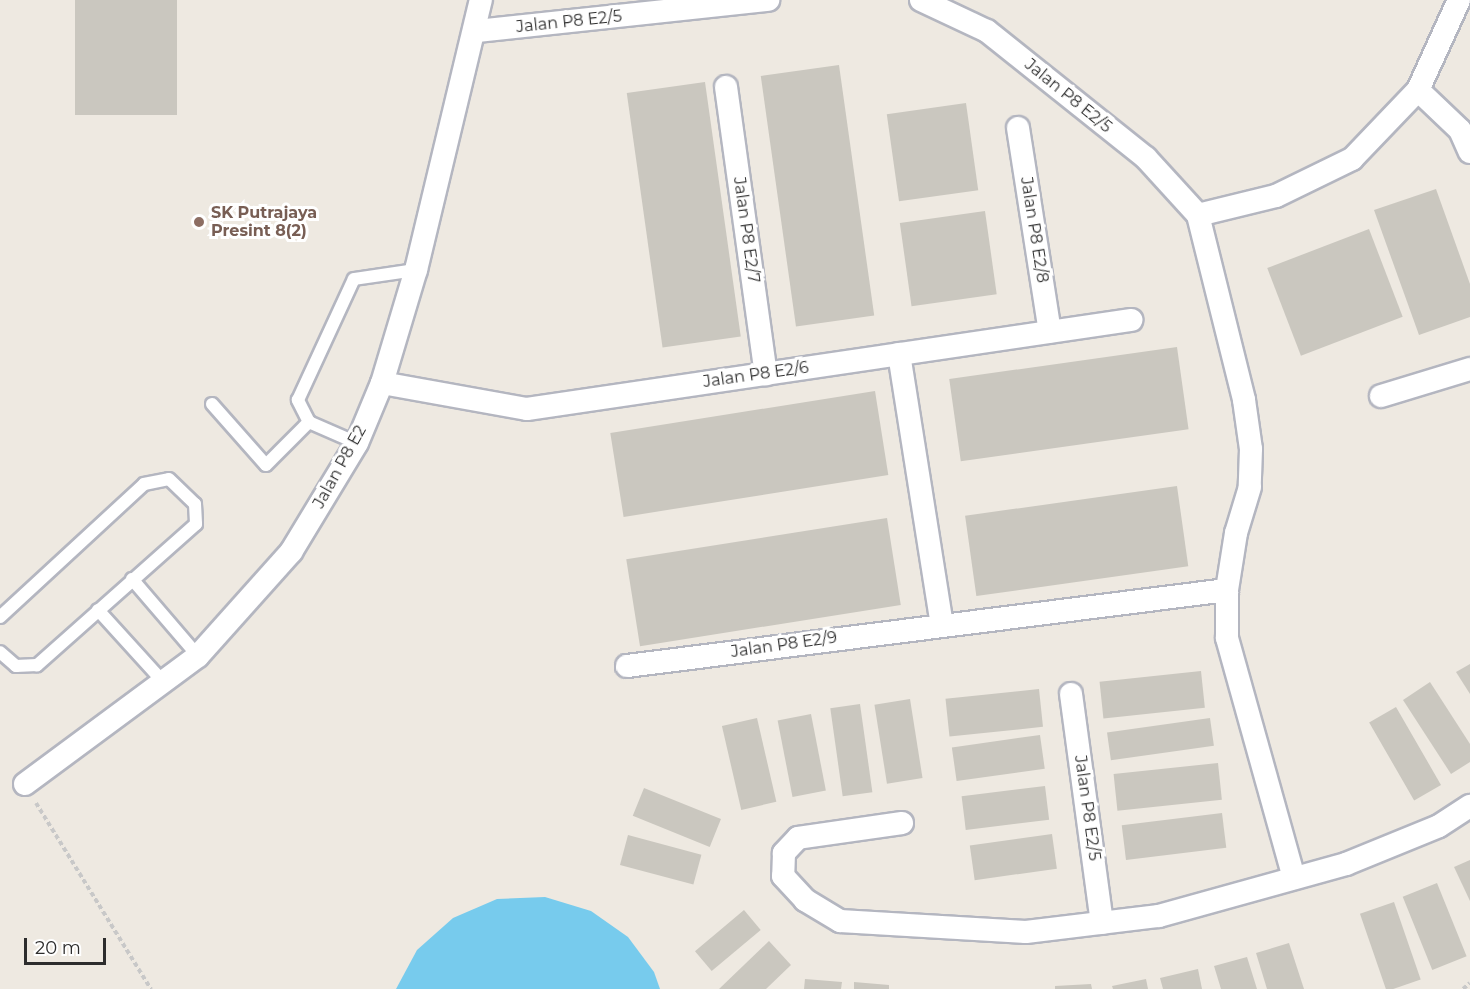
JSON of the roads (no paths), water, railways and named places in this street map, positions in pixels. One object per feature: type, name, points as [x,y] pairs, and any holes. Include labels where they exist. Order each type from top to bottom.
[{"type":"street","name":"Jalan P8 E2","points":[[25,784],[165,684],[198,656],[291,552],[357,443],[382,383],[416,270],[477,32],[481,0]]},
{"type":"street","name":"Jalan P8 E2/5","points":[[477,32],[768,0]]},
{"type":"street","name":"Jalan P8 E2/5","points":[[921,0],[987,31],[1146,158],[1198,215]]},
{"type":"street","points":[[1294,878],[1227,638],[1227,590],[1236,533],[1250,487],[1251,449],[1244,400],[1198,215],[1276,196],[1352,159],[1418,90],[1459,0]]},
{"type":"street","name":"Jalan P8 E2/7","points":[[726,87],[766,374]]},
{"type":"street","points":[[1418,90],[1460,130],[1470,152]]},
{"type":"street","name":"Jalan P8 E2/8","points":[[1018,128],[1050,332]]},
{"type":"street","name":"Jalan P8 E2/6","points":[[382,383],[527,409],[1131,320]]},
{"type":"street","points":[[899,354],[942,624]]},
{"type":"street","points":[[1381,396],[1470,369]]},
{"type":"street","name":"Jalan P8 E2/9","points":[[627,666],[942,624],[1227,590]]},
{"type":"street","name":"Jalan P8 E2/5","points":[[1071,694],[1102,923]]},
{"type":"street","points":[[902,823],[798,838],[784,853],[783,876],[805,900],[840,921],[1026,932],[1159,916],[1346,864],[1439,826],[1470,806]]},
{"type":"lane","points":[[357,443],[309,422],[298,400],[354,279],[416,270]]},
{"type":"lane","points":[[212,404],[266,465],[309,422]]},
{"type":"lane","points":[[0,617],[144,484],[170,479],[195,504],[196,524],[37,665],[16,666],[0,652]]},
{"type":"lane","points":[[132,579],[198,656]]},
{"type":"lane","points":[[98,610],[165,684]]},
{"type":"water","points":[[545,897],[591,911],[628,937],[654,972],[660,989],[396,989],[417,950],[453,918],[497,899]]},
{"type":"place","name":"SK Putrajaya Presint 8(2)","points":[[199,222]]}]
